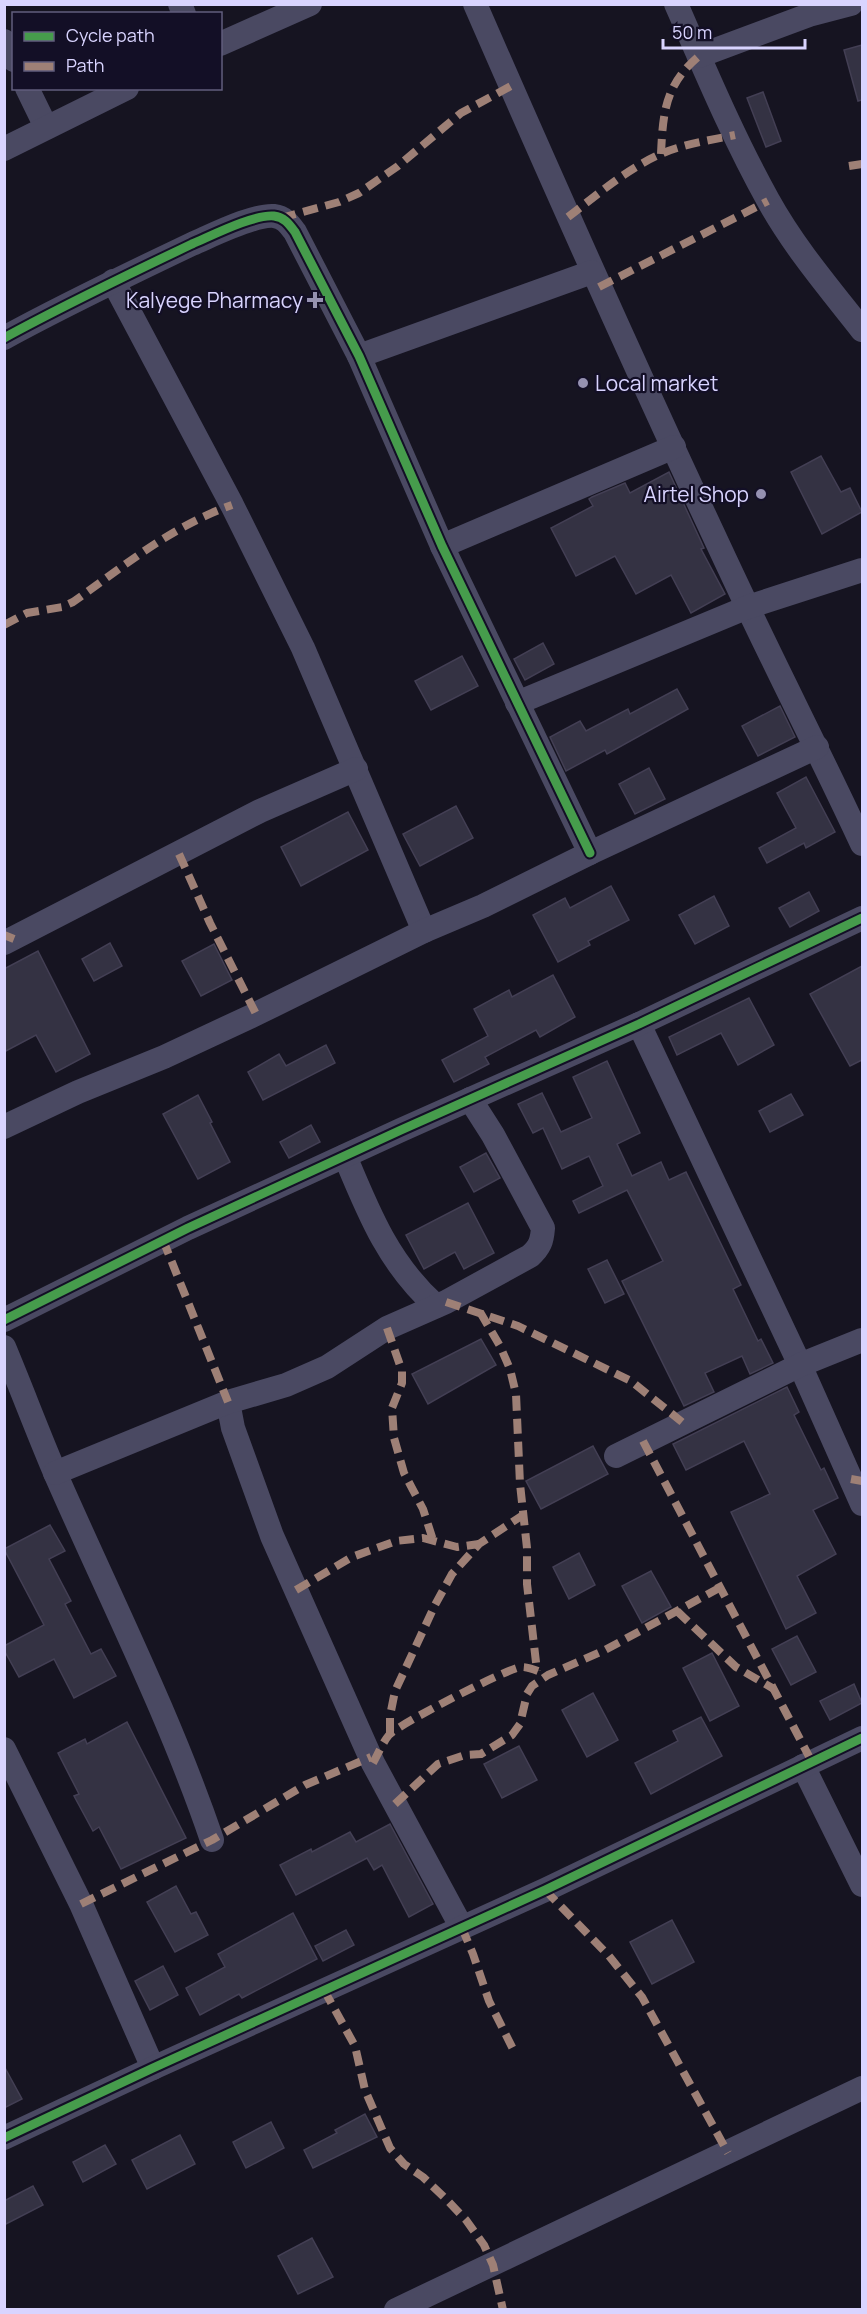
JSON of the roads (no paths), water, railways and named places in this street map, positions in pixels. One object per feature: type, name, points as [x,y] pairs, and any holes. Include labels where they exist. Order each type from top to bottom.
[{"type":"street","points":[[222,43],[310,4]]},
{"type":"street","points":[[475,4],[592,272],[748,607],[818,747],[862,844]]},
{"type":"street","points":[[676,4],[742,150],[768,201],[793,240],[862,330]]},
{"type":"street","points":[[699,56],[809,15],[851,4]]},
{"type":"street","points":[[4,41],[12,56]]},
{"type":"street","points":[[28,90],[46,128]]},
{"type":"street","points":[[4,149],[123,90]]},
{"type":"street","points":[[4,338],[113,281],[224,230],[266,216],[281,218],[295,232],[359,356],[442,546],[590,853]]},
{"type":"street","points":[[359,356],[592,272]]},
{"type":"street","points":[[113,281],[232,505],[303,648],[357,769],[424,931]]},
{"type":"street","points":[[442,546],[674,447]]},
{"type":"street","points":[[517,703],[748,607],[862,570]]},
{"type":"street","points":[[4,1127],[78,1092],[164,1057],[424,931],[483,906],[590,853],[818,747]]},
{"type":"street","points":[[4,943],[260,811],[357,769]]},
{"type":"street","points":[[4,1320],[188,1228],[639,1024],[862,918]]},
{"type":"street","points":[[639,1024],[800,1365],[862,1504]]},
{"type":"street","points":[[55,1473],[228,1402],[286,1385],[327,1367],[387,1328],[436,1306],[530,1256],[539,1248],[543,1228],[493,1135],[470,1099]]},
{"type":"street","points":[[345,1156],[370,1216],[395,1261],[417,1289],[436,1306]]},
{"type":"street","points":[[616,1456],[800,1365],[862,1340]]},
{"type":"street","points":[[4,1347],[55,1473],[140,1661],[197,1795],[212,1840]]},
{"type":"street","points":[[228,1402],[233,1428],[272,1536],[373,1763],[462,1928]]},
{"type":"street","points":[[4,2138],[462,1928],[862,1738]]},
{"type":"street","points":[[4,1749],[81,1904],[153,2068]]},
{"type":"street","points":[[803,1766],[862,1885]]},
{"type":"street","points":[[396,2310],[862,2088]]},
{"type":"place","name":"Kalyege Pharmacy","points":[[315,300]]},
{"type":"place","name":"Local market","points":[[583,383]]},
{"type":"place","name":"Airtel Shop","points":[[761,494]]}]
